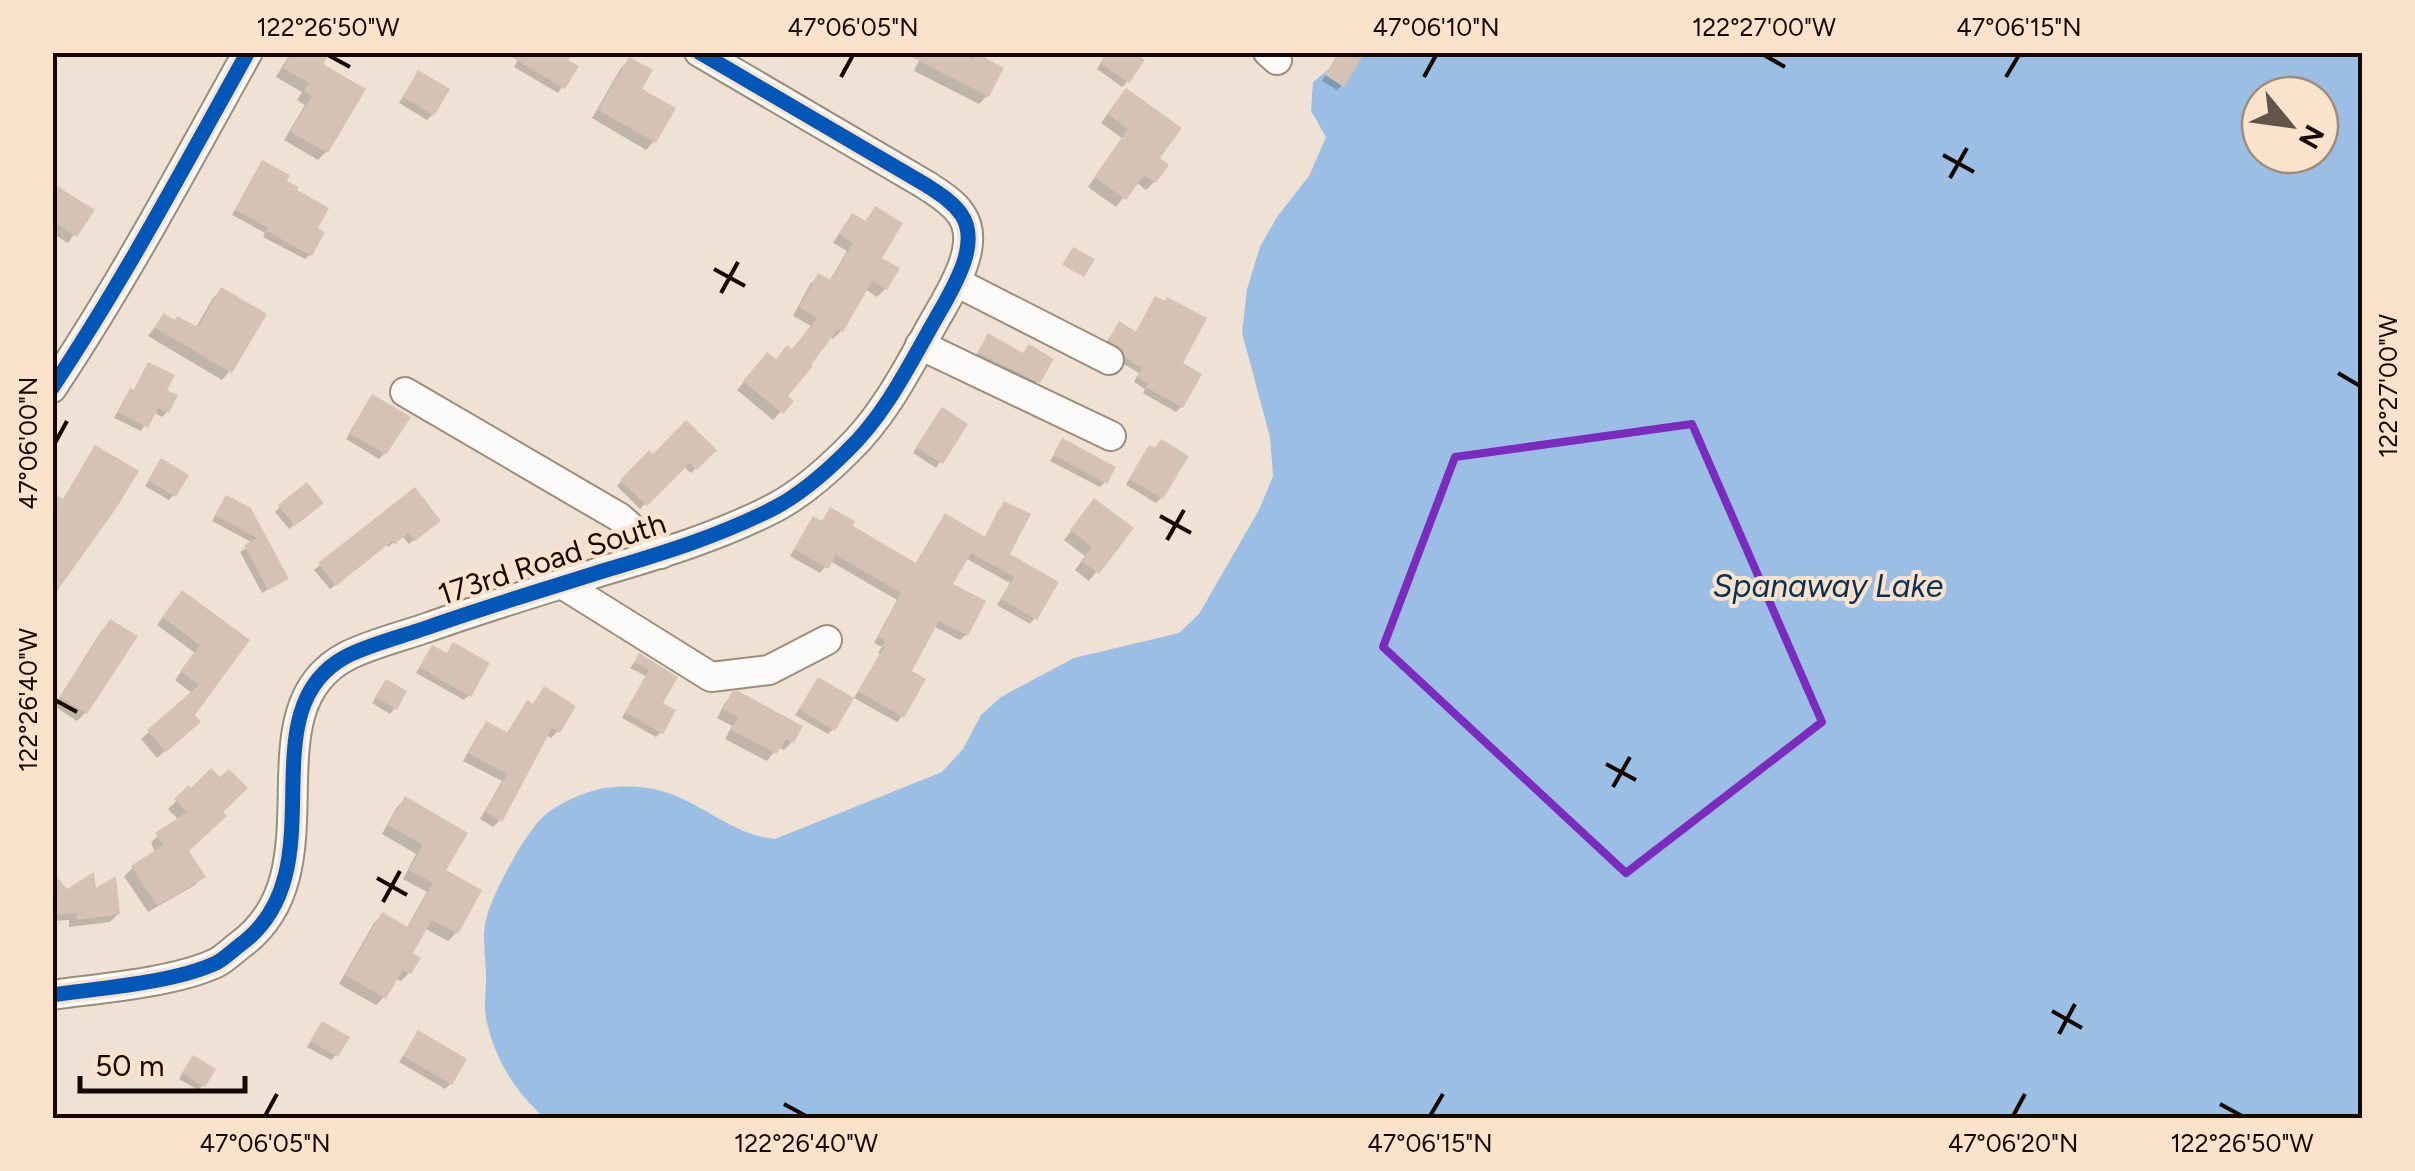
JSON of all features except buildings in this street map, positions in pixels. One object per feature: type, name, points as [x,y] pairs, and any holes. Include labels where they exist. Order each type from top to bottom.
[{"type":"street","points":[[57,372],[127,266],[248,52]]},
{"type":"street","name":"173rd Road South","points":[[52,996],[170,977],[205,967],[252,937],[284,887],[292,830],[297,723],[318,679],[348,656],[472,612],[661,554],[779,505],[820,476],[876,417],[904,376],[956,282],[968,240],[962,214],[926,184],[699,52]]},
{"type":"street","points":[[956,282],[1109,360]]},
{"type":"street","points":[[920,345],[1111,436]]},
{"type":"street","points":[[405,392],[619,517],[661,554]]},
{"type":"street","points":[[562,584],[711,676],[769,670],[827,640]]},
{"type":"highlighted area","points":[[1692,424],[1822,722],[1626,873],[1383,647],[1455,457]]},
{"type":"water","name":"Spanaway Lake","points":[[1346,53],[2362,53],[2362,1118],[545,1118],[508,1075],[491,1037],[485,1012],[484,930],[490,906],[510,864],[549,812],[604,788],[647,788],[684,800],[734,827],[775,839],[942,772],[963,749],[981,715],[1001,697],[1040,676],[1074,658],[1179,633],[1199,614],[1259,510],[1273,476],[1270,437],[1242,333],[1247,289],[1260,247],[1277,217],[1309,176],[1326,137],[1311,111],[1313,82]]},
{"type":"cycle path","points":[[52,388],[129,264],[248,52]]},
{"type":"cycle path","points":[[52,995],[136,984],[199,970],[225,957],[270,914],[285,876],[291,835],[294,752],[301,714],[317,681],[347,656],[671,550],[756,517],[823,474],[862,435],[888,400],[960,273],[968,236],[961,214],[926,185],[699,52]]}]
